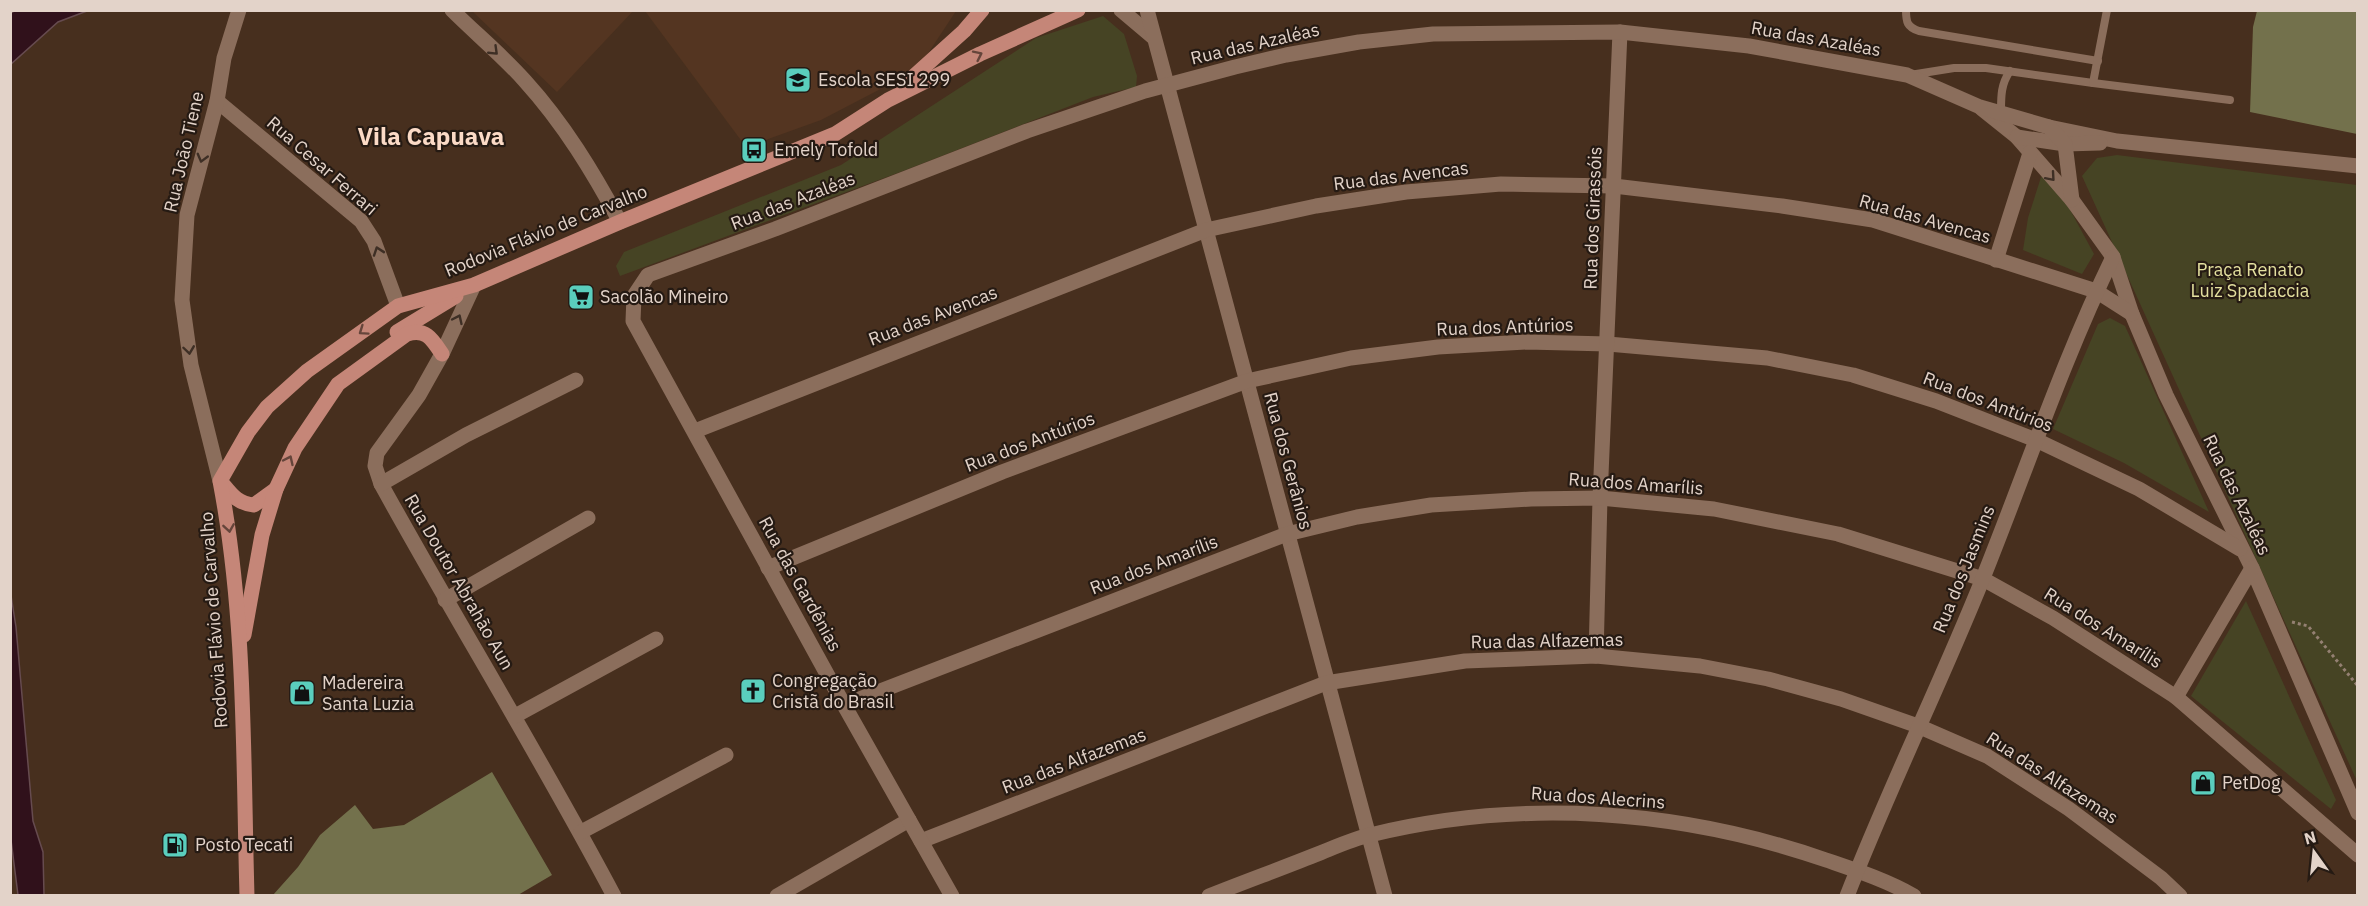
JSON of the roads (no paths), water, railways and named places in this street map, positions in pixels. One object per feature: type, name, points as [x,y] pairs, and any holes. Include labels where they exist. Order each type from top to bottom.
[{"type":"main road","name":"Rodovia Flávio de Carvalho","points":[[888,100],[964,32],[982,10]]},
{"type":"main road","name":"Rodovia Flávio de Carvalho","points":[[247,896],[240,659],[230,532],[220,481],[248,432],[267,407],[307,371],[398,306],[474,285],[835,134],[888,100],[980,54],[1078,10]]},
{"type":"main road","points":[[240,659],[262,535],[276,489],[295,448],[338,384],[373,349],[474,285]]},
{"type":"main road","points":[[398,306],[403,328]]},
{"type":"main road","points":[[338,384],[413,333],[421,331],[427,335],[442,354]]},
{"type":"main road","points":[[220,481],[237,501],[244,504],[254,505],[276,489]]},
{"type":"street","name":"Rua João Tiene","points":[[220,481],[191,364],[182,300],[187,215],[217,101],[224,58],[239,10]]},
{"type":"street","points":[[452,10],[524,79],[558,120],[598,181],[620,222]]},
{"type":"street","points":[[1121,10],[1153,37]]},
{"type":"street","name":"Rua dos Gerânios","points":[[1147,10],[1385,896]]},
{"type":"street","name":"Rua das Azaléas","points":[[633,321],[634,296],[648,275],[775,230],[1027,131],[1168,84],[1286,55],[1359,42],[1433,34],[1620,32],[1749,46],[1907,75],[1980,107],[2001,111],[2049,127],[2065,144],[2072,201]]},
{"type":"street","name":"Rua dos Girassóis","points":[[1596,656],[1600,498],[1620,32]]},
{"type":"street","name":"Rua Cesar Ferrari","points":[[217,101],[361,221],[374,241],[398,306]]},
{"type":"street","name":"Rua das Azaléas","points":[[1980,107],[2017,137],[2072,201],[2113,257],[2132,314],[2166,395],[2240,549],[2252,568],[2358,813]]},
{"type":"street","points":[[2049,127],[2117,141],[2358,166]]},
{"type":"street","points":[[2017,137],[2065,144],[2117,141]]},
{"type":"street","points":[[1996,260],[2030,153]]},
{"type":"street","name":"Rua das Avencas","points":[[694,431],[1206,230],[1316,206],[1406,192],[1501,184],[1614,186],[1760,203],[1873,220],[2096,291],[2132,314]]},
{"type":"street","name":"Rua dos Jasmins","points":[[1847,896],[1983,579],[2096,291],[2113,257]]},
{"type":"street","name":"Rua Doutor Abrahão Aun","points":[[474,285],[442,354],[419,395],[377,453],[375,466],[381,484],[445,600],[515,716],[581,832],[614,896]]},
{"type":"street","name":"Rua das Gardênias","points":[[633,321],[952,896]]},
{"type":"street","name":"Rua dos Antúrios","points":[[768,568],[1002,472],[1247,381],[1351,358],[1438,347],[1527,342],[1608,344],[1767,358],[1853,375],[1936,401],[2036,440],[2139,489],[2240,549]]},
{"type":"street","points":[[381,484],[466,435],[576,380]]},
{"type":"street","name":"Rua dos Amarílis","points":[[844,705],[1287,534],[1358,517],[1431,505],[1531,499],[1600,498],[1714,510],[1778,520],[1838,534],[1983,579],[2053,618],[2176,697],[2358,855]]},
{"type":"street","points":[[445,600],[588,518]]},
{"type":"street","points":[[2176,697],[2252,568]]},
{"type":"street","points":[[515,716],[656,639]]},
{"type":"street","name":"Rua das Alfazemas","points":[[921,841],[1326,683],[1465,661],[1596,656],[1700,666],[1768,679],[1841,699],[1918,726],[1987,756],[2069,809],[2153,871],[2180,896]]},
{"type":"street","points":[[581,832],[726,755]]},
{"type":"street","name":"Rua dos Alecrins","points":[[1209,896],[1368,835],[1449,819],[1513,812],[1583,813],[1675,822],[1777,843],[1899,887],[1914,896]]},
{"type":"street","points":[[777,896],[909,820]]},
{"type":"lane","points":[[1906,10],[1906,22],[1911,28],[1919,31],[2098,61]]},
{"type":"lane","points":[[2093,83],[2107,10]]},
{"type":"lane","points":[[1907,75],[1954,68],[2010,71],[2230,100]]},
{"type":"lane","points":[[2001,111],[2001,90],[2010,71]]},
{"type":"place","name":"Escola SESI 299","points":[[798,80]]},
{"type":"place","name":"Emely Tofold","points":[[754,150]]},
{"type":"place","name":"Sacolão Mineiro","points":[[581,297]]},
{"type":"place","name":"Congregação Cristã do Brasil","points":[[753,691]]},
{"type":"place","name":"Madereira Santa Luzia","points":[[302,693]]},
{"type":"place","name":"PetDog","points":[[2203,783]]},
{"type":"place","name":"Posto Tecati","points":[[175,845]]},
{"type":"district","name":"Vila Capuava","points":[[431,137]]},
{"type":"park label","name":"Praça Renato Luiz Spadaccia","points":[[2250,280]]}]
